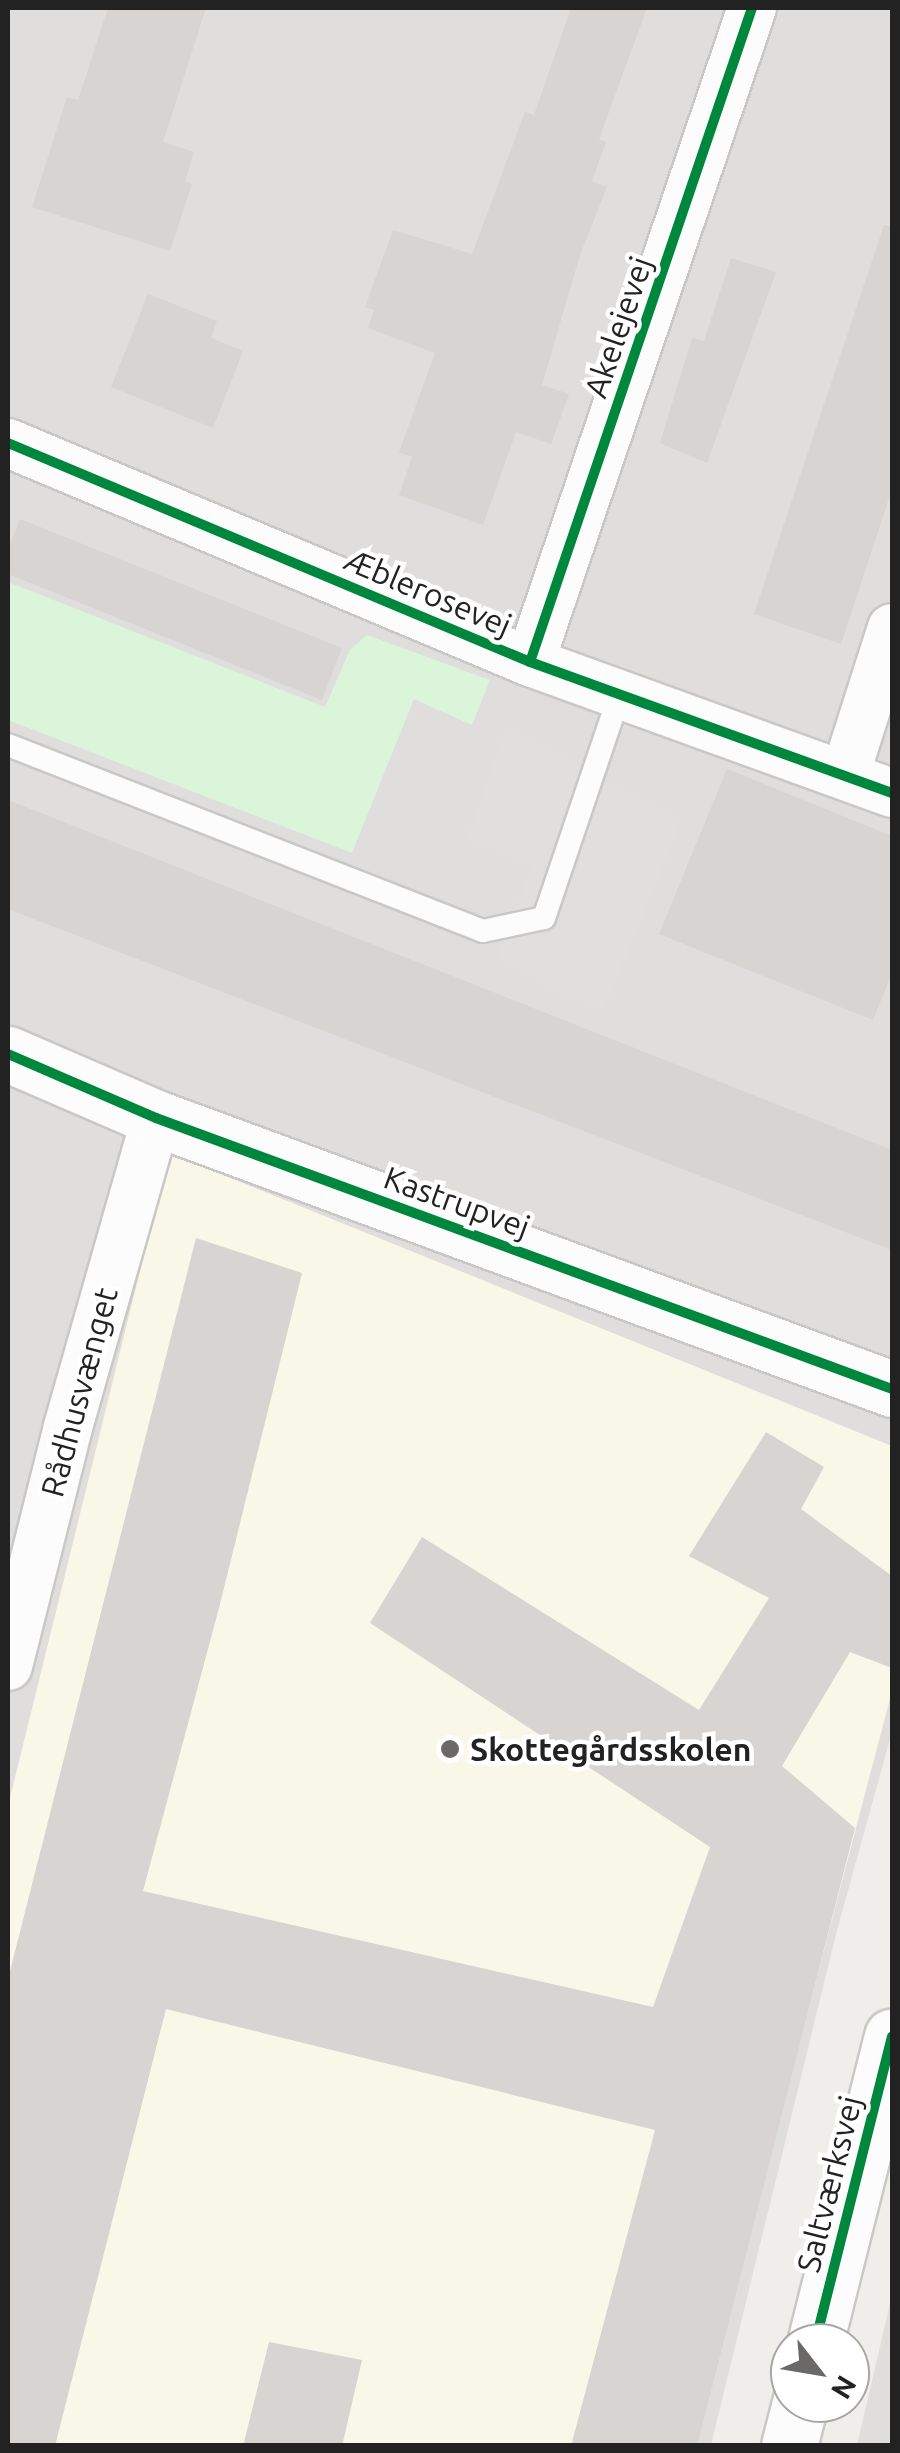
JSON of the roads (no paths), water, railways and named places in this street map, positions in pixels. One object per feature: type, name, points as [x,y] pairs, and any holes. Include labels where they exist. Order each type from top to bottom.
[{"type":"street","name":"Akelejevej","points":[[530,662],[752,8]]},
{"type":"street","name":"Æblerosevej","points":[[8,443],[530,662],[892,793]]},
{"type":"street","points":[[845,775],[892,628]]},
{"type":"street","name":"Kastrupvej","points":[[8,1054],[156,1118],[892,1389]]},
{"type":"street","name":"Rådhusvænget","points":[[8,1666],[68,1427],[156,1118]]},
{"type":"street","name":"Saltværksvej","points":[[820,2323],[892,2037]]},
{"type":"lane","points":[[8,746],[483,931],[544,918],[620,694]]},
{"type":"place","name":"Skottegårdsskolen","points":[[450,1749]]}]
